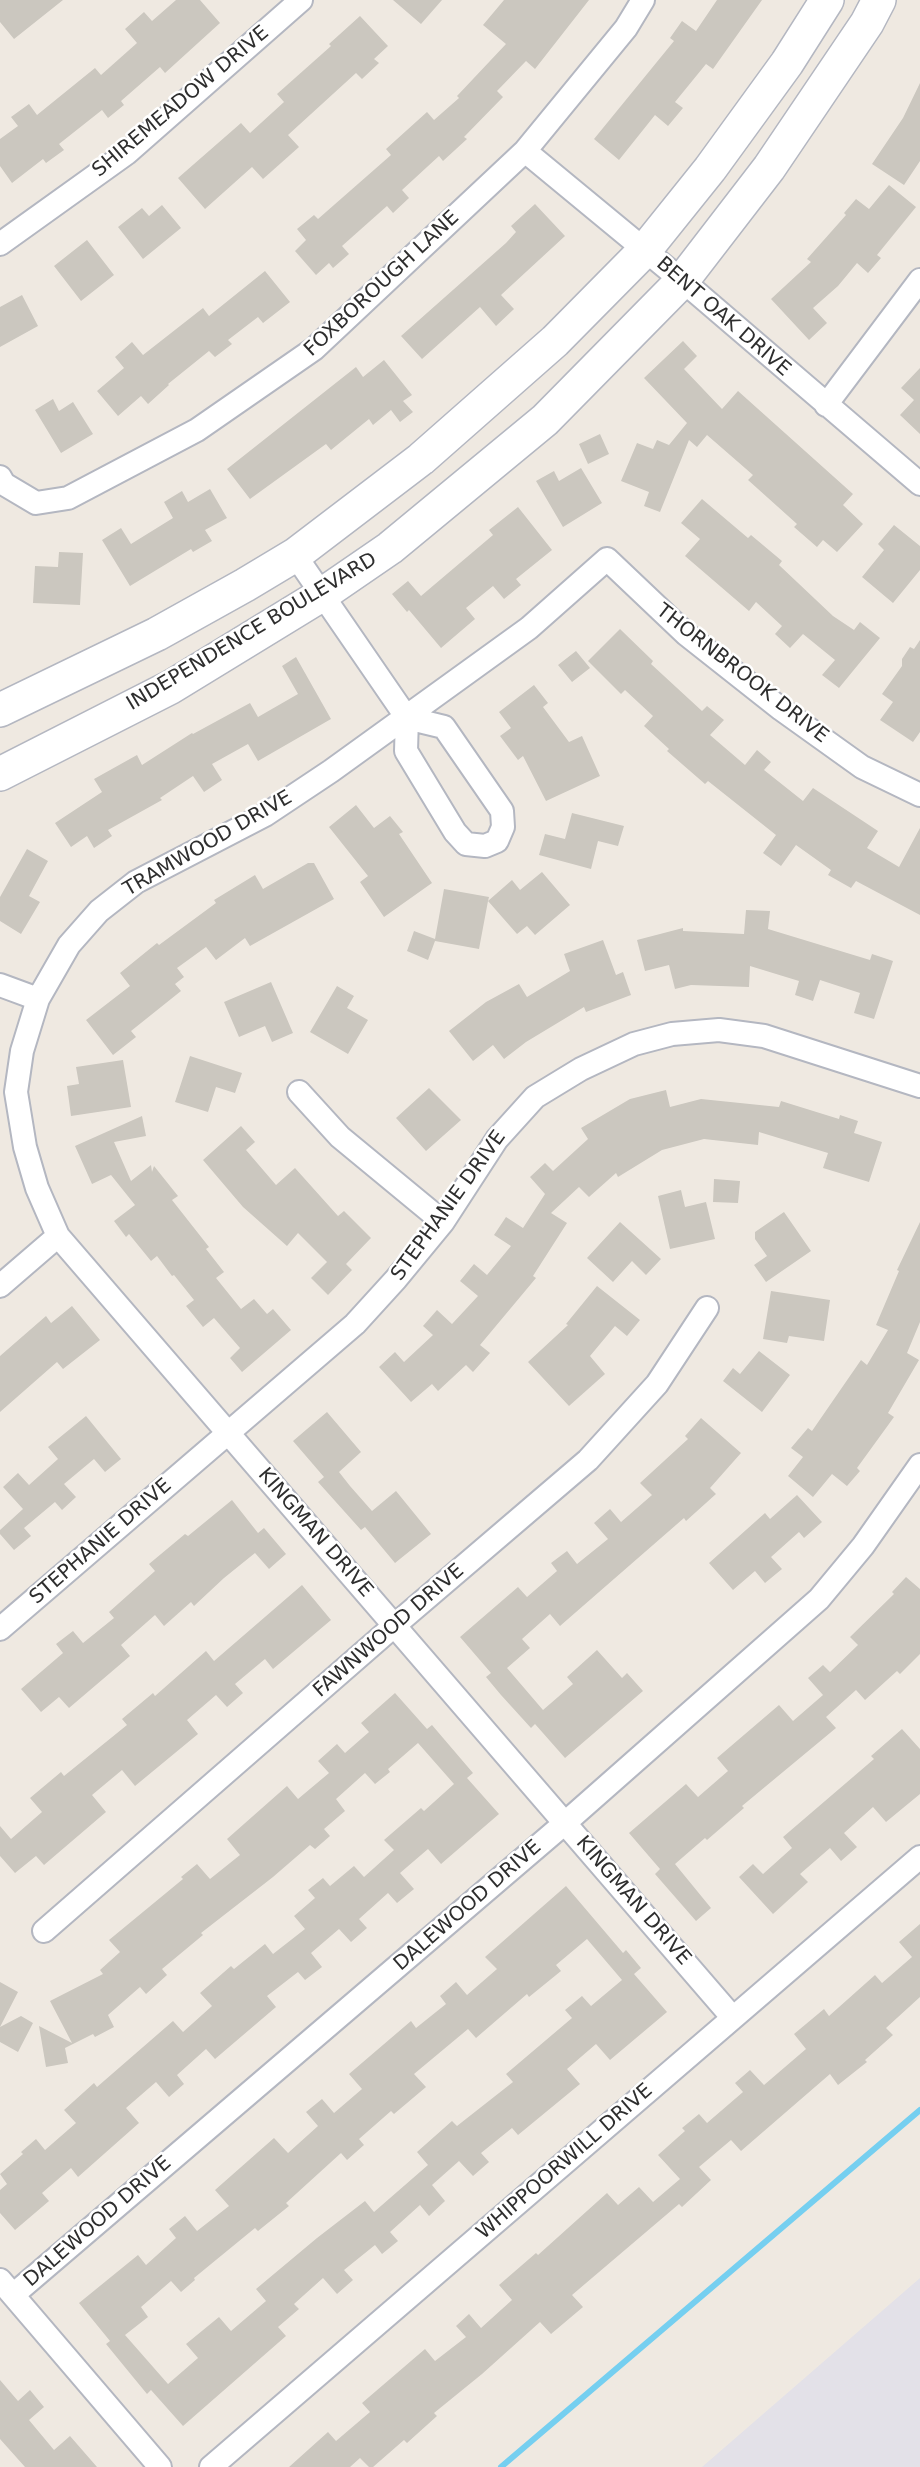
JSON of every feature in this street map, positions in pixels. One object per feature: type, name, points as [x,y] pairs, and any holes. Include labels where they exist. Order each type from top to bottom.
[{"type":"main road","points":[[0,710],[158,634],[295,555],[422,459],[555,341],[645,250],[710,169],[787,63],[827,0]]},
{"type":"main road","name":"INDEPENDENCE BOULEVARD","points":[[0,774],[171,687],[323,594],[390,548],[545,420],[682,281],[770,168],[867,23],[879,0]]},
{"type":"street","name":"SHIREMEADOW DRIVE","points":[[0,244],[128,153],[302,0]]},
{"type":"street","name":"FOXBOROUGH LANE","points":[[0,477],[4,484],[36,503],[68,498],[197,430],[314,349],[525,151],[626,28],[643,0]]},
{"type":"street","name":"BENT OAK DRIVE","points":[[525,151],[682,281],[920,484]]},
{"type":"street","points":[[826,405],[920,280]]},
{"type":"street","points":[[295,555],[407,718],[406,751],[455,832],[466,844],[485,846],[497,841],[502,828],[502,811],[444,727],[407,718]]},
{"type":"street","name":"THORNBROOK DRIVE","points":[[407,718],[529,628],[607,560],[686,634],[781,709],[862,766],[920,795]]},
{"type":"street","name":"TRAMWOOD DRIVE","points":[[38,999],[69,945],[99,911],[136,882],[265,815],[407,718]]},
{"type":"street","points":[[0,985],[38,999]]},
{"type":"street","name":"KINGMAN DRIVE","points":[[38,999],[22,1051],[16,1092],[25,1147],[37,1188],[58,1236],[733,2018]]},
{"type":"street","name":"STEPHANIE DRIVE","points":[[0,1629],[355,1324],[396,1280],[443,1222],[497,1139],[535,1097],[581,1069],[634,1044],[672,1034],[719,1030],[764,1036],[920,1086]]},
{"type":"street","points":[[299,1092],[340,1137],[443,1222]]},
{"type":"street","points":[[0,1286],[58,1236]]},
{"type":"street","name":"FAWNWOOD DRIVE","points":[[44,1931],[394,1625],[588,1460],[657,1384],[707,1308]]},
{"type":"street","name":"DALEWOOD DRIVE","points":[[6,2287],[565,1823],[819,1599],[863,1546],[920,1465]]},
{"type":"street","name":"WHIPPOORWILL DRIVE","points":[[211,2467],[920,1857]]},
{"type":"street","points":[[6,2287],[160,2467]]},
{"type":"shaded area","points":[[920,2278],[920,2467],[702,2467]]},
{"type":"building","points":[[0,0],[63,0],[14,39],[0,22]]},
{"type":"building","points":[[176,0],[200,0],[220,23],[165,73],[160,67],[121,101],[124,105],[108,118],[102,110],[59,144],[64,150],[46,163],[43,159],[12,183],[0,166],[0,139],[18,126],[11,117],[29,104],[37,115],[95,68],[101,75],[137,43],[125,29],[144,12],[152,21]]},
{"type":"building","points":[[393,0],[442,0],[421,24]]},
{"type":"building","points":[[504,0],[589,0],[535,69],[526,61],[497,91],[503,97],[464,137],[467,139],[443,161],[439,156],[402,190],[409,198],[393,213],[387,206],[342,246],[349,254],[333,268],[329,263],[316,275],[295,251],[306,240],[297,229],[314,215],[318,219],[391,155],[386,149],[427,112],[434,120],[459,98],[457,96],[506,44],[483,25]]},
{"type":"building","points":[[717,0],[762,0],[713,69],[706,64],[675,102],[683,108],[668,126],[655,115],[619,160],[594,139],[674,41],[670,38],[682,21],[696,31]]},
{"type":"building","points":[[360,16],[388,46],[374,59],[379,63],[362,79],[356,73],[288,135],[299,147],[263,179],[252,167],[205,209],[178,178],[241,123],[250,133],[284,102],[277,94],[331,46],[329,44]]},
{"type":"building","points":[[920,83],[920,161],[904,185],[872,164],[903,118]]},
{"type":"building","points":[[889,185],[916,207],[877,255],[881,258],[868,273],[857,263],[838,286],[813,308],[827,323],[809,340],[771,299],[811,262],[807,259],[846,215],[844,213],[856,199],[869,209]]},
{"type":"building","points":[[535,204],[565,236],[501,295],[514,309],[496,326],[480,307],[422,359],[401,336],[506,243],[516,232],[511,226]]},
{"type":"building","points":[[162,205],[181,228],[143,259],[118,227],[142,208],[149,216]]},
{"type":"building","points":[[87,240],[114,275],[81,301],[54,266]]},
{"type":"building","points":[[265,271],[290,302],[263,323],[258,317],[228,340],[232,344],[215,357],[209,351],[168,384],[148,404],[141,396],[118,416],[97,391],[124,368],[115,357],[132,342],[143,355],[203,308],[209,316]]},
{"type":"building","points":[[22,295],[38,326],[0,347],[0,307]]},
{"type":"building","points":[[683,341],[697,356],[684,369],[722,409],[738,391],[853,494],[843,505],[863,524],[837,552],[823,540],[817,547],[794,527],[797,524],[748,480],[753,475],[707,435],[697,447],[689,440],[660,512],[644,506],[649,492],[621,481],[637,443],[653,449],[657,440],[669,445],[687,423],[644,378]]},
{"type":"building","points":[[384,360],[412,395],[403,401],[413,412],[400,422],[391,410],[373,425],[369,419],[331,450],[326,444],[250,499],[227,469],[356,367],[363,377]]},
{"type":"building","points":[[920,368],[920,434],[900,415],[914,400],[901,388]]},
{"type":"building","points":[[53,399],[59,411],[73,402],[93,434],[61,453],[35,410]]},
{"type":"building","points":[[600,434],[609,454],[588,464],[579,444]]},
{"type":"building","points":[[581,468],[602,503],[563,527],[536,481],[554,471],[559,481]]},
{"type":"building","points":[[210,489],[227,518],[205,530],[212,541],[193,552],[191,549],[130,586],[102,540],[121,528],[131,544],[173,518],[164,502],[182,491],[188,502]]},
{"type":"building","points":[[702,499],[748,538],[751,535],[782,561],[779,565],[833,616],[854,630],[860,622],[880,638],[839,688],[822,675],[835,660],[803,634],[790,648],[775,634],[782,626],[756,602],[749,611],[685,556],[700,539],[681,523]]},
{"type":"building","points":[[518,507],[552,550],[516,579],[521,585],[504,599],[493,586],[466,608],[475,619],[441,648],[409,610],[407,612],[392,594],[408,581],[421,596],[493,535],[489,530]]},
{"type":"building","points":[[894,525],[920,546],[920,570],[893,603],[862,577],[884,550],[878,544]]},
{"type":"building","points":[[59,552],[83,553],[80,605],[33,603],[35,566],[58,567]]},
{"type":"building","points":[[620,629],[653,661],[651,664],[702,711],[707,706],[724,720],[710,735],[745,765],[757,750],[771,762],[764,770],[803,801],[813,788],[878,831],[867,848],[899,867],[920,828],[920,915],[856,881],[851,888],[828,875],[831,870],[796,845],[781,866],[763,853],[776,835],[708,781],[705,784],[667,751],[669,749],[644,726],[653,716],[625,690],[621,694],[588,661]]},
{"type":"building","points":[[920,640],[920,732],[913,742],[880,720],[893,702],[882,694],[902,666],[902,659],[910,647],[914,649]]},
{"type":"building","points":[[576,651],[590,668],[572,682],[558,665]]},
{"type":"building","points":[[296,657],[331,719],[258,761],[248,744],[212,764],[222,780],[204,792],[193,776],[160,798],[162,800],[108,830],[112,836],[94,848],[87,836],[71,847],[55,823],[102,792],[94,779],[137,755],[142,765],[192,733],[250,703],[258,717],[298,694],[282,666]]},
{"type":"building","points":[[534,685],[548,703],[543,707],[569,742],[582,736],[600,776],[546,801],[523,756],[518,760],[500,736],[511,728],[499,712]]},
{"type":"building","points":[[356,805],[374,828],[390,816],[403,832],[399,834],[432,883],[384,917],[360,882],[368,876],[329,827]]},
{"type":"building","points":[[572,813],[624,826],[618,846],[598,841],[591,869],[539,855],[545,834],[565,839]]},
{"type":"building","points":[[27,849],[48,861],[29,896],[40,902],[21,934],[0,921],[0,897]]},
{"type":"building","points":[[308,863],[314,863],[334,899],[250,946],[245,938],[216,960],[206,947],[177,968],[184,977],[175,984],[181,991],[131,1031],[136,1037],[113,1055],[86,1020],[130,986],[120,973],[157,943],[159,945],[216,903],[214,900],[255,875],[263,889]]},
{"type":"building","points":[[542,872],[570,905],[535,935],[527,926],[517,934],[488,901],[512,880],[520,890]]},
{"type":"building","points":[[444,889],[489,897],[479,949],[435,941],[428,960],[407,951],[414,931],[435,939]]},
{"type":"building","points":[[746,910],[770,911],[768,929],[870,960],[872,954],[893,961],[874,1019],[854,1013],[860,993],[820,980],[813,1001],[795,995],[799,981],[750,966],[749,987],[691,985],[675,989],[669,965],[645,971],[637,940],[683,928],[683,931],[744,934]]},
{"type":"building","points":[[603,940],[616,975],[623,972],[631,995],[586,1012],[584,1007],[526,1042],[504,1059],[493,1045],[473,1061],[449,1031],[486,1002],[519,984],[527,997],[570,971],[564,954]]},
{"type":"building","points":[[271,982],[293,1033],[272,1042],[265,1026],[239,1037],[224,1002]]},
{"type":"building","points":[[337,986],[354,996],[347,1008],[368,1020],[348,1054],[310,1032]]},
{"type":"building","points":[[190,1056],[242,1073],[235,1093],[216,1087],[208,1112],[175,1102]]},
{"type":"building","points":[[123,1060],[131,1107],[71,1116],[67,1086],[79,1084],[76,1067]]},
{"type":"building","points":[[429,1088],[461,1120],[426,1151],[396,1118]]},
{"type":"building","points":[[666,1090],[670,1107],[701,1099],[779,1107],[781,1101],[839,1119],[840,1115],[858,1121],[854,1133],[882,1142],[869,1182],[823,1168],[828,1153],[759,1132],[758,1145],[704,1139],[662,1150],[618,1177],[616,1173],[589,1197],[579,1187],[551,1213],[567,1223],[533,1276],[536,1278],[480,1345],[490,1353],[473,1372],[466,1365],[438,1391],[432,1384],[411,1402],[379,1367],[395,1352],[404,1362],[433,1335],[423,1326],[437,1310],[452,1324],[478,1296],[460,1281],[474,1264],[487,1275],[511,1246],[494,1235],[506,1217],[523,1228],[545,1194],[530,1177],[545,1163],[553,1171],[588,1139],[581,1128],[630,1099]]},
{"type":"building","points":[[142,1116],[146,1136],[114,1142],[131,1181],[151,1165],[152,1172],[154,1166],[178,1196],[172,1200],[209,1247],[206,1249],[224,1272],[216,1278],[241,1309],[254,1299],[267,1314],[273,1309],[291,1330],[242,1372],[230,1358],[240,1348],[214,1318],[203,1327],[186,1306],[194,1300],[174,1275],[172,1276],[157,1256],[151,1261],[129,1234],[126,1237],[114,1221],[135,1205],[111,1175],[92,1184],[75,1146]]},
{"type":"building","points":[[241,1126],[255,1142],[246,1150],[276,1185],[295,1168],[338,1216],[344,1211],[371,1238],[346,1264],[352,1270],[328,1295],[311,1278],[327,1262],[298,1233],[287,1246],[243,1207],[203,1160]]},
{"type":"building","points":[[714,1179],[740,1181],[738,1203],[713,1202]]},
{"type":"building","points":[[681,1190],[685,1207],[706,1202],[715,1239],[670,1249],[658,1196]]},
{"type":"building","points":[[784,1212],[811,1251],[766,1282],[754,1265],[767,1256],[755,1239],[755,1232]]},
{"type":"building","points":[[620,1222],[661,1259],[646,1275],[632,1261],[613,1282],[587,1258]]},
{"type":"building","points":[[920,1222],[920,1322],[907,1353],[919,1360],[888,1413],[894,1417],[857,1468],[860,1471],[847,1486],[832,1474],[813,1497],[788,1476],[803,1457],[791,1448],[808,1428],[812,1431],[861,1360],[867,1365],[888,1330],[876,1325],[899,1271],[897,1270]]},
{"type":"building","points":[[597,1286],[640,1320],[627,1336],[615,1326],[590,1356],[605,1374],[569,1406],[528,1362],[568,1325],[566,1324]]},
{"type":"building","points":[[771,1291],[830,1300],[824,1341],[789,1336],[787,1343],[763,1339]]},
{"type":"building","points":[[72,1306],[100,1340],[63,1369],[57,1362],[0,1412],[0,1356],[46,1316],[51,1323]]},
{"type":"building","points":[[759,1351],[790,1375],[762,1412],[723,1381],[733,1368],[740,1374]]},
{"type":"building","points":[[327,1412],[361,1452],[339,1472],[350,1486],[372,1511],[396,1491],[431,1534],[395,1563],[365,1527],[361,1530],[318,1482],[324,1477],[293,1441]]},
{"type":"building","points":[[86,1416],[121,1459],[105,1472],[94,1459],[64,1484],[76,1497],[62,1510],[55,1502],[24,1528],[31,1536],[14,1550],[0,1534],[0,1530],[23,1509],[3,1487],[18,1473],[29,1485],[58,1459],[48,1447]]},
{"type":"building","points":[[701,1418],[741,1453],[710,1488],[716,1494],[686,1521],[684,1518],[560,1626],[550,1614],[522,1639],[530,1648],[507,1668],[543,1710],[573,1684],[567,1677],[597,1650],[622,1678],[627,1673],[643,1691],[565,1758],[535,1724],[531,1728],[501,1695],[486,1677],[491,1673],[460,1637],[518,1587],[527,1597],[557,1571],[551,1563],[567,1551],[577,1564],[608,1539],[594,1523],[610,1509],[621,1522],[652,1495],[640,1483],[688,1439],[685,1436]]},
{"type":"building","points":[[797,1495],[822,1522],[804,1538],[799,1532],[771,1557],[782,1569],[765,1583],[755,1571],[733,1590],[709,1563],[765,1513],[770,1519]]},
{"type":"building","points":[[232,1500],[258,1533],[264,1528],[286,1554],[269,1569],[255,1553],[194,1606],[191,1602],[164,1626],[155,1615],[121,1645],[130,1656],[69,1708],[59,1697],[41,1712],[21,1689],[63,1653],[56,1644],[73,1631],[83,1643],[114,1618],[109,1612],[155,1571],[149,1564]]},
{"type":"building","points":[[906,1577],[920,1589],[920,1654],[900,1674],[897,1671],[865,1700],[856,1690],[826,1717],[836,1728],[742,1806],[744,1808],[707,1840],[705,1838],[675,1864],[711,1908],[696,1921],[655,1874],[660,1869],[629,1833],[686,1784],[698,1797],[728,1771],[717,1758],[779,1705],[793,1721],[823,1695],[808,1678],[823,1665],[830,1672],[858,1645],[850,1637],[894,1594],[892,1592]]},
{"type":"building","points":[[302,1585],[331,1620],[273,1669],[265,1659],[235,1684],[243,1693],[227,1707],[216,1695],[187,1720],[198,1734],[135,1786],[122,1770],[92,1795],[106,1812],[44,1865],[36,1856],[15,1873],[0,1856],[0,1826],[11,1839],[42,1812],[30,1798],[61,1772],[64,1776],[127,1725],[122,1719],[153,1693],[155,1696],[206,1651],[214,1661]]},
{"type":"building","points":[[395,1693],[427,1729],[432,1725],[473,1773],[467,1778],[499,1814],[441,1864],[428,1849],[400,1873],[414,1889],[397,1903],[388,1893],[359,1919],[367,1928],[351,1942],[339,1929],[311,1953],[322,1967],[305,1980],[298,1972],[267,1996],[276,2007],[215,2059],[206,2049],[177,2075],[184,2084],[169,2097],[156,2082],[126,2108],[139,2123],[78,2177],[71,2168],[42,2193],[49,2201],[15,2230],[0,2213],[0,2190],[7,2184],[0,2174],[23,2154],[21,2152],[36,2139],[45,2150],[76,2123],[64,2110],[94,2083],[97,2087],[173,2021],[183,2032],[212,2006],[200,1993],[231,1966],[234,1969],[265,1944],[273,1954],[305,1929],[294,1916],[315,1898],[308,1890],[323,1878],[330,1886],[354,1866],[364,1877],[394,1850],[384,1840],[421,1808],[424,1811],[454,1784],[418,1743],[388,1769],[390,1772],[375,1784],[365,1773],[336,1799],[345,1811],[324,1829],[330,1836],[315,1849],[310,1845],[201,1933],[203,1935],[162,1969],[167,1975],[146,1994],[140,1987],[108,2015],[114,2027],[95,2037],[93,2034],[65,2048],[68,2063],[46,2067],[39,2026],[72,2043],[50,2001],[103,1974],[100,1970],[120,1952],[109,1940],[183,1879],[181,1877],[197,1864],[210,1879],[240,1855],[227,1839],[287,1786],[298,1799],[329,1773],[318,1761],[337,1744],[345,1753],[369,1732],[361,1723]]},
{"type":"building","points":[[902,1729],[920,1749],[920,1794],[886,1822],[873,1807],[844,1833],[857,1847],[841,1861],[830,1848],[800,1874],[808,1882],[773,1914],[739,1877],[753,1864],[763,1874],[792,1848],[783,1837],[874,1759],[871,1756]]},
{"type":"building","points":[[566,1886],[623,1953],[626,1950],[641,1968],[634,1974],[667,2012],[610,2060],[596,2044],[567,2069],[580,2084],[518,2135],[512,2128],[481,2153],[489,2162],[473,2176],[459,2161],[432,2185],[445,2201],[429,2216],[420,2205],[390,2232],[398,2241],[382,2254],[375,2245],[344,2270],[353,2280],[337,2294],[323,2278],[294,2304],[299,2309],[278,2327],[286,2336],[183,2426],[151,2390],[147,2394],[106,2344],[110,2341],[79,2303],[138,2255],[146,2265],[176,2238],[169,2229],[185,2216],[197,2231],[229,2206],[215,2190],[274,2138],[288,2153],[318,2126],[306,2112],[322,2099],[334,2113],[362,2089],[349,2074],[411,2021],[416,2028],[446,2004],[440,1996],[456,1982],[467,1995],[497,1969],[485,1957]],"holes":[[[587,1939],[622,1980],[591,2006],[582,1996],[565,2010],[572,2018],[506,2074],[513,2082],[457,2126],[452,2121],[417,2152],[428,2165],[374,2212],[365,2201],[317,2238],[256,2289],[266,2301],[231,2331],[219,2317],[186,2344],[198,2358],[168,2384],[125,2335],[148,2317],[141,2307],[171,2281],[181,2292],[195,2280],[194,2278],[255,2228],[258,2231],[289,2206],[286,2203],[341,2153],[347,2160],[364,2145],[359,2139],[391,2111],[394,2114],[426,2087],[414,2074],[468,2029],[476,2038],[527,1994],[529,1997],[561,1971],[556,1965]]]},
{"type":"building","points":[[920,1924],[920,1997],[886,2028],[893,2035],[865,2060],[867,2062],[838,2085],[830,2074],[741,2151],[731,2140],[699,2167],[711,2180],[682,2207],[679,2204],[572,2295],[583,2307],[551,2334],[540,2322],[434,2413],[437,2416],[407,2443],[404,2440],[373,2467],[369,2467],[360,2458],[350,2467],[289,2467],[328,2432],[336,2441],[370,2412],[362,2403],[425,2349],[435,2361],[466,2337],[456,2326],[469,2314],[481,2328],[512,2300],[499,2285],[536,2253],[538,2255],[607,2193],[618,2205],[639,2187],[653,2202],[680,2179],[658,2155],[685,2131],[682,2128],[699,2114],[707,2123],[743,2092],[735,2083],[750,2070],[764,2085],[806,2049],[794,2034],[824,2009],[829,2016],[875,1975],[882,1983],[912,1957],[899,1942]]},
{"type":"building","points":[[0,1982],[18,1992],[0,2027]]},
{"type":"building","points":[[21,2016],[33,2023],[18,2052],[0,2042],[0,2027]]},
{"type":"building","points":[[0,2380],[18,2401],[30,2390],[44,2407],[29,2420],[54,2450],[70,2436],[97,2467],[25,2467],[0,2439]]},
{"type":"waterway","points":[[501,2467],[920,2110]]}]
